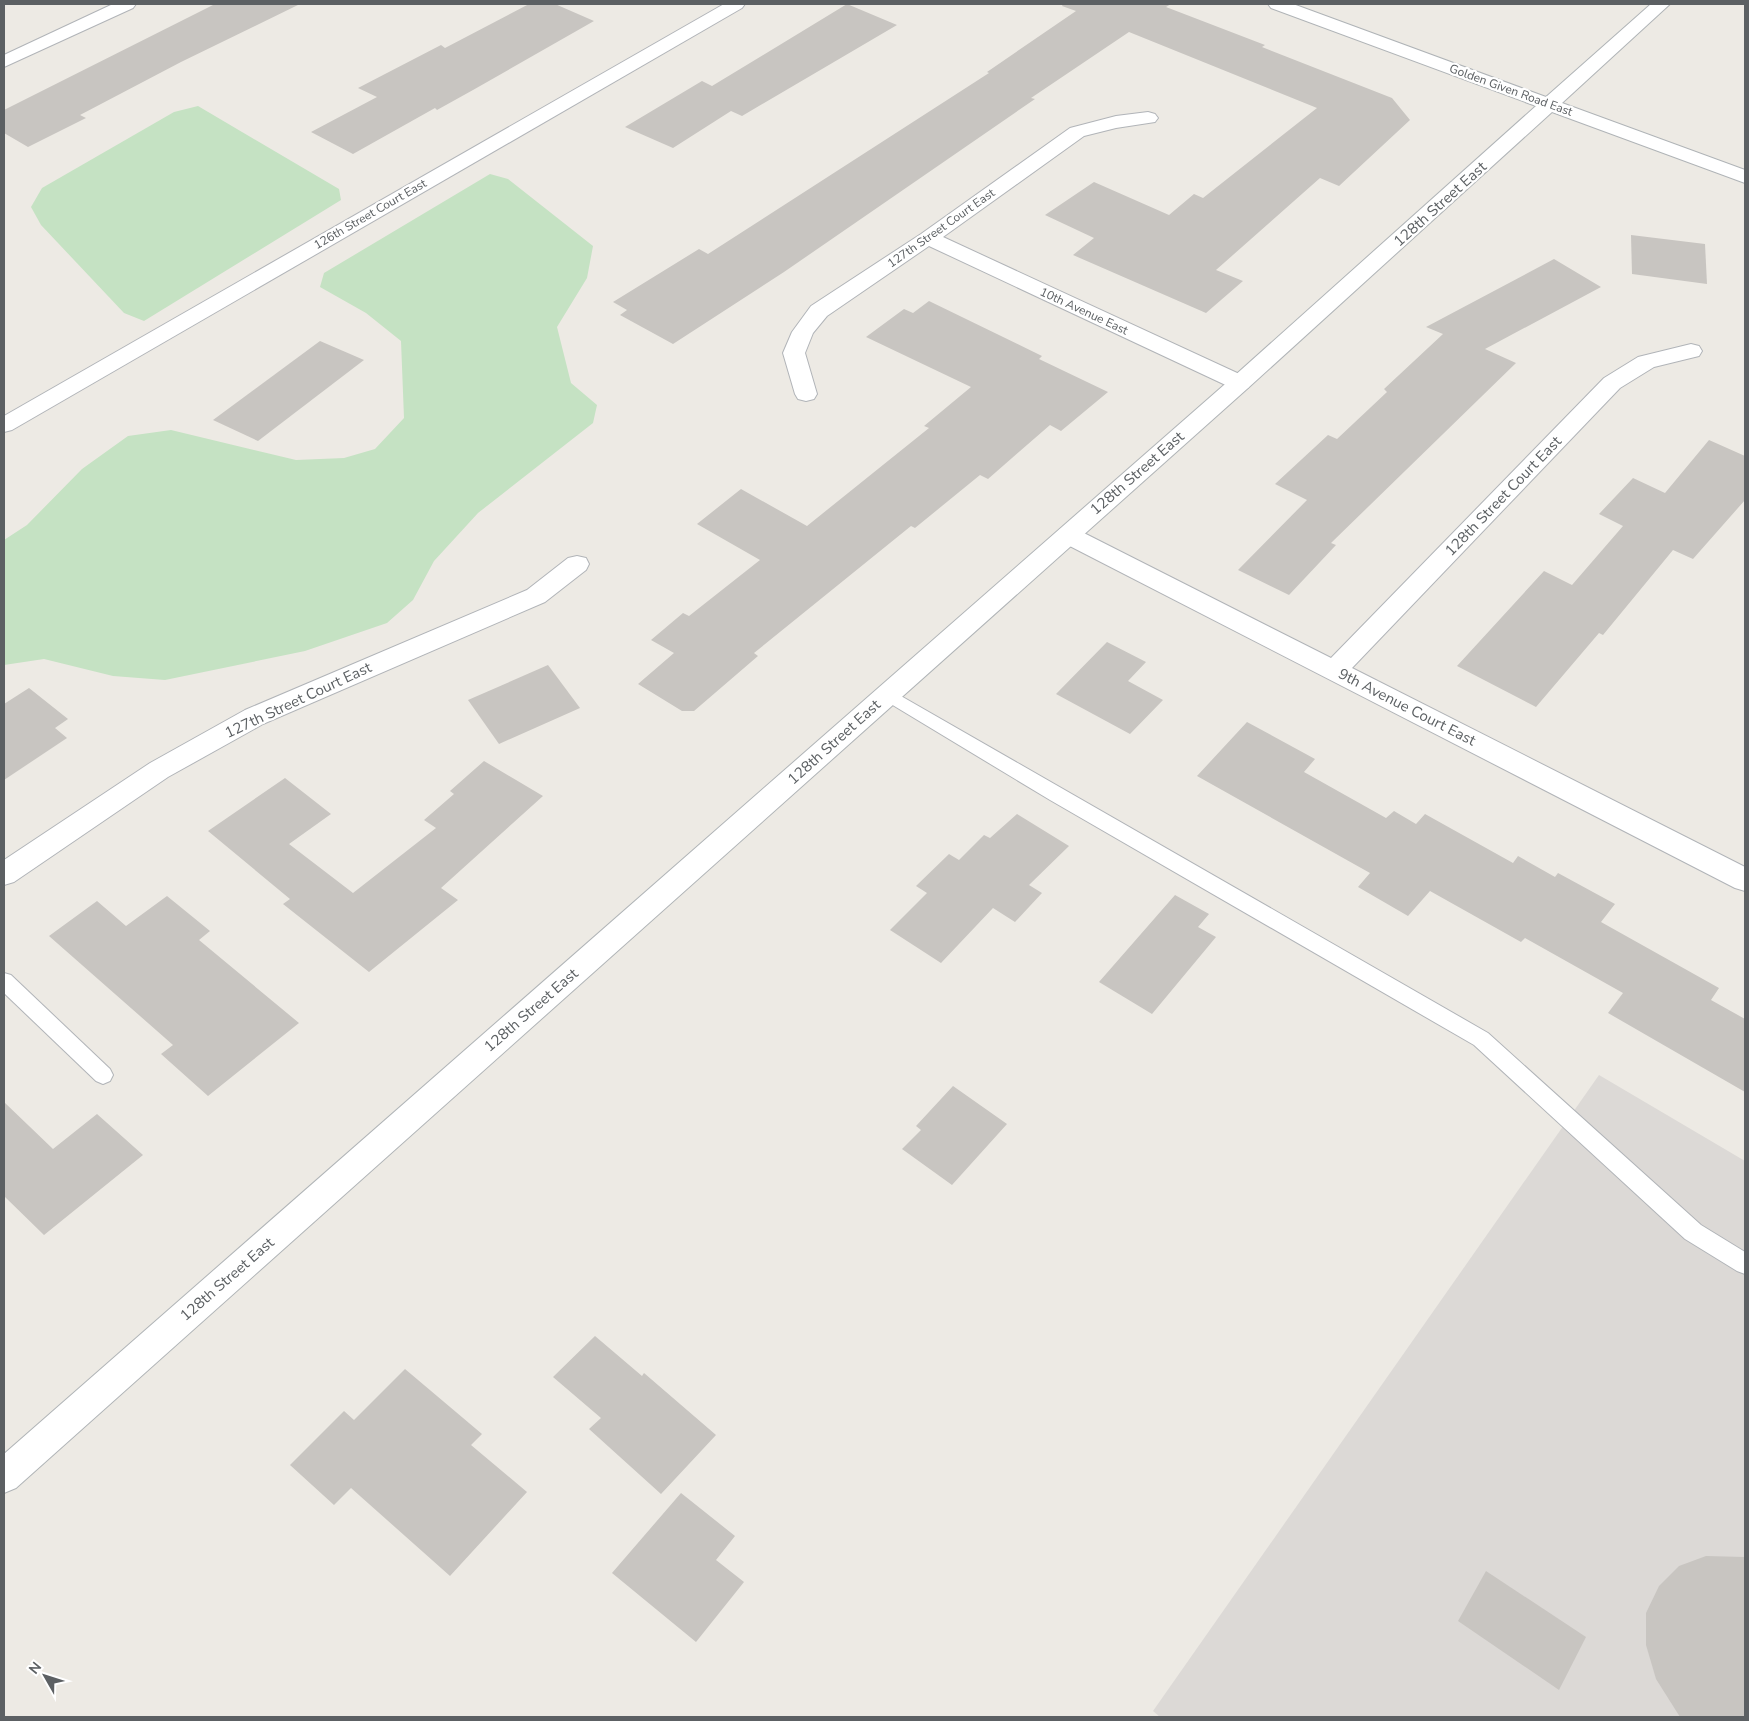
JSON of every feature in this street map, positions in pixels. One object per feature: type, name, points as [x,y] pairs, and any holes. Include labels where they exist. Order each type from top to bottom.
[{"type":"street","points":[[4,62],[127,4]]},
{"type":"street","name":"126th Street Court East","points":[[4,425],[736,4]]},
{"type":"street","name":"Golden Given Road East","points":[[1277,4],[1745,177]]},
{"type":"street","name":"128th Street East","points":[[4,1476],[1240,383],[1661,4]]},
{"type":"street","name":"127th Street Court East","points":[[806,394],[794,353],[803,332],[819,311],[928,238],[1077,132],[1116,122],[1148,118]]},
{"type":"street","name":"10th Avenue East","points":[[928,238],[1240,383]]},
{"type":"street","name":"128th Street Court East","points":[[1335,670],[1612,383],[1646,362],[1691,351]]},
{"type":"street","name":"9th Avenue Court East","points":[[1068,535],[1745,880]]},
{"type":"street","name":"127th Street Court East","points":[[4,874],[54,838],[159,770],[254,717],[536,596],[577,564]]},
{"type":"lane","points":[[887,694],[1056,795],[1481,1039],[1693,1232],[1745,1264]]},
{"type":"lane","points":[[4,981],[103,1075]]},
{"type":"shaded area","points":[[1599,1075],[1745,1161],[1745,1717],[1160,1717],[1153,1711]]},
{"type":"green space","points":[[198,106],[339,189],[341,200],[144,321],[124,313],[41,225],[31,207],[42,188],[174,112]]},
{"type":"green space","points":[[490,174],[508,179],[593,246],[587,278],[557,327],[571,383],[597,405],[593,423],[478,513],[434,561],[413,600],[387,623],[305,651],[165,680],[113,676],[44,659],[4,665],[4,540],[27,525],[82,469],[128,436],[171,430],[296,460],[344,458],[375,449],[404,418],[401,341],[366,313],[320,287],[324,273]]},
{"type":"building","points":[[215,4],[300,4],[181,62],[80,115],[86,118],[28,147],[4,133],[4,110]]},
{"type":"building","points":[[529,4],[555,4],[594,21],[437,110],[435,108],[353,154],[311,132],[377,97],[358,88],[441,45],[445,48]]},
{"type":"building","points":[[847,4],[897,25],[742,116],[731,111],[673,148],[625,127],[702,81],[712,86]]},
{"type":"building","points":[[1063,4],[1171,4],[1166,7],[1265,45],[1262,47],[1392,98],[1410,120],[1339,186],[1320,178],[1216,270],[1243,281],[1206,313],[1073,255],[1094,238],[1045,215],[1094,182],[1169,215],[1194,194],[1203,198],[1317,108],[1129,32],[1031,98],[1035,99],[784,272],[673,344],[620,315],[627,310],[613,302],[699,249],[708,254],[989,73],[987,72],[1076,11],[1062,6]]},
{"type":"building","points":[[1631,235],[1705,244],[1707,284],[1632,274]]},
{"type":"building","points":[[1554,259],[1601,287],[1485,349],[1516,363],[1331,543],[1336,545],[1289,595],[1238,570],[1307,500],[1275,484],[1328,435],[1337,439],[1387,392],[1384,389],[1443,334],[1426,327]]},
{"type":"building","points":[[929,301],[1042,356],[1039,359],[1108,392],[1061,431],[1050,425],[988,479],[980,475],[915,528],[911,526],[754,653],[758,656],[694,711],[682,711],[638,684],[674,653],[651,640],[683,613],[689,616],[760,560],[697,524],[741,489],[807,526],[929,428],[924,426],[971,387],[866,337],[904,309],[913,313]]},
{"type":"building","points":[[320,341],[364,360],[258,441],[213,420]]},
{"type":"building","points":[[1709,440],[1745,456],[1745,500],[1693,559],[1673,550],[1603,635],[1599,633],[1536,707],[1457,666],[1544,571],[1572,585],[1623,526],[1599,514],[1633,478],[1665,493]]},
{"type":"building","points":[[1107,642],[1146,662],[1128,681],[1163,700],[1130,734],[1056,694]]},
{"type":"building","points":[[548,665],[580,708],[499,744],[468,700]]},
{"type":"building","points":[[29,688],[68,719],[55,728],[67,738],[4,780],[4,704]]},
{"type":"building","points":[[1247,722],[1315,759],[1304,772],[1386,818],[1394,811],[1416,824],[1425,814],[1513,863],[1518,856],[1555,877],[1558,873],[1615,904],[1601,922],[1719,988],[1711,1000],[1745,1019],[1745,1092],[1608,1013],[1623,993],[1525,938],[1521,942],[1430,891],[1408,916],[1358,887],[1370,873],[1197,776]]},
{"type":"building","points":[[484,761],[543,796],[441,888],[458,900],[369,972],[283,904],[290,899],[208,831],[285,778],[331,814],[289,844],[353,893],[436,828],[424,820],[454,794],[450,791]]},
{"type":"building","points":[[1017,814],[1069,846],[1029,885],[1042,893],[1015,922],[993,908],[941,963],[890,930],[927,893],[916,886],[949,854],[959,860],[984,835],[990,838]]},
{"type":"building","points":[[1175,895],[1209,914],[1198,927],[1216,937],[1152,1014],[1099,982]]},
{"type":"building","points":[[167,896],[210,931],[199,940],[299,1023],[208,1096],[161,1054],[173,1045],[49,936],[97,901],[126,926]]},
{"type":"building","points":[[953,1086],[1007,1124],[952,1185],[902,1149],[921,1130],[916,1126]]},
{"type":"building","points":[[4,1102],[53,1149],[97,1114],[143,1155],[44,1235],[4,1196]]},
{"type":"building","points":[[595,1336],[642,1376],[644,1373],[716,1435],[661,1494],[589,1429],[601,1418],[553,1377]]},
{"type":"building","points":[[405,1369],[482,1434],[471,1445],[527,1492],[450,1576],[351,1488],[334,1505],[290,1465],[344,1411],[354,1420]]},
{"type":"building","points":[[681,1493],[735,1536],[716,1560],[744,1582],[696,1642],[612,1573]]},
{"type":"building","points":[[1706,1556],[1745,1557],[1745,1717],[1680,1717],[1656,1679],[1646,1645],[1646,1613],[1659,1586],[1679,1566]]},
{"type":"building","points":[[1486,1571],[1586,1637],[1559,1690],[1458,1621]]}]
